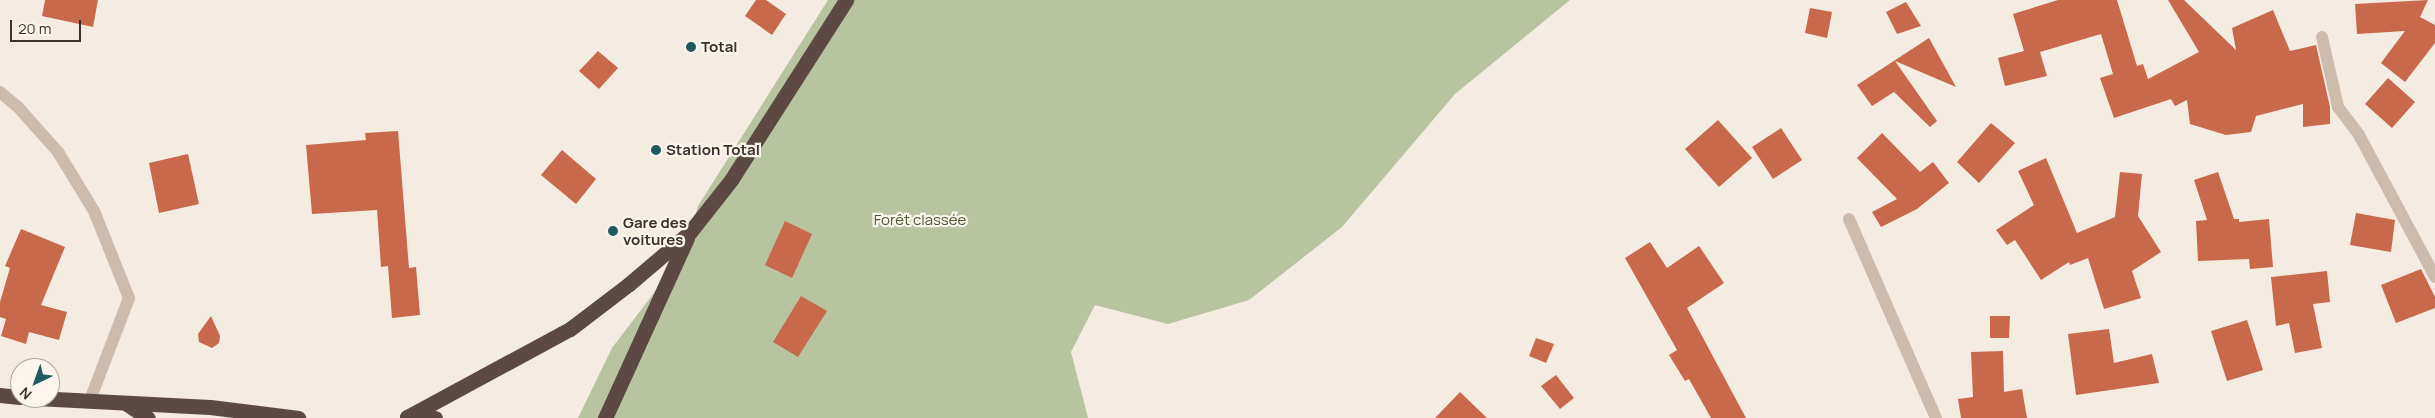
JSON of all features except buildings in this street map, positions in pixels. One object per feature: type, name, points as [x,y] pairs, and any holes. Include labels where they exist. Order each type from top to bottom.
[{"type":"highway","points":[[404,417],[570,329],[629,284],[690,232],[731,180],[846,0]]},
{"type":"highway","points":[[605,418],[690,232]]},
{"type":"highway","points":[[60,400],[210,407],[298,418]]},
{"type":"highway","points":[[127,404],[148,418]]},
{"type":"highway","points":[[404,417],[436,418]]},
{"type":"street","points":[[2322,37],[2338,107],[2359,135],[2435,277]]},
{"type":"street","points":[[0,92],[18,107],[58,152],[94,211],[128,298],[89,403]]},
{"type":"street","points":[[1849,219],[1936,418]]},
{"type":"green space","name":"Forêt classée","points":[[828,0],[1570,0],[1455,94],[1342,227],[1249,300],[1168,324],[1095,305],[1071,352],[1088,418],[578,418],[612,348],[682,256],[698,206]]},
{"type":"place","name":"Total","points":[[691,47]]},
{"type":"place","name":"Station Total","points":[[656,150]]},
{"type":"place","name":"Gare des voitures","points":[[613,231]]}]
